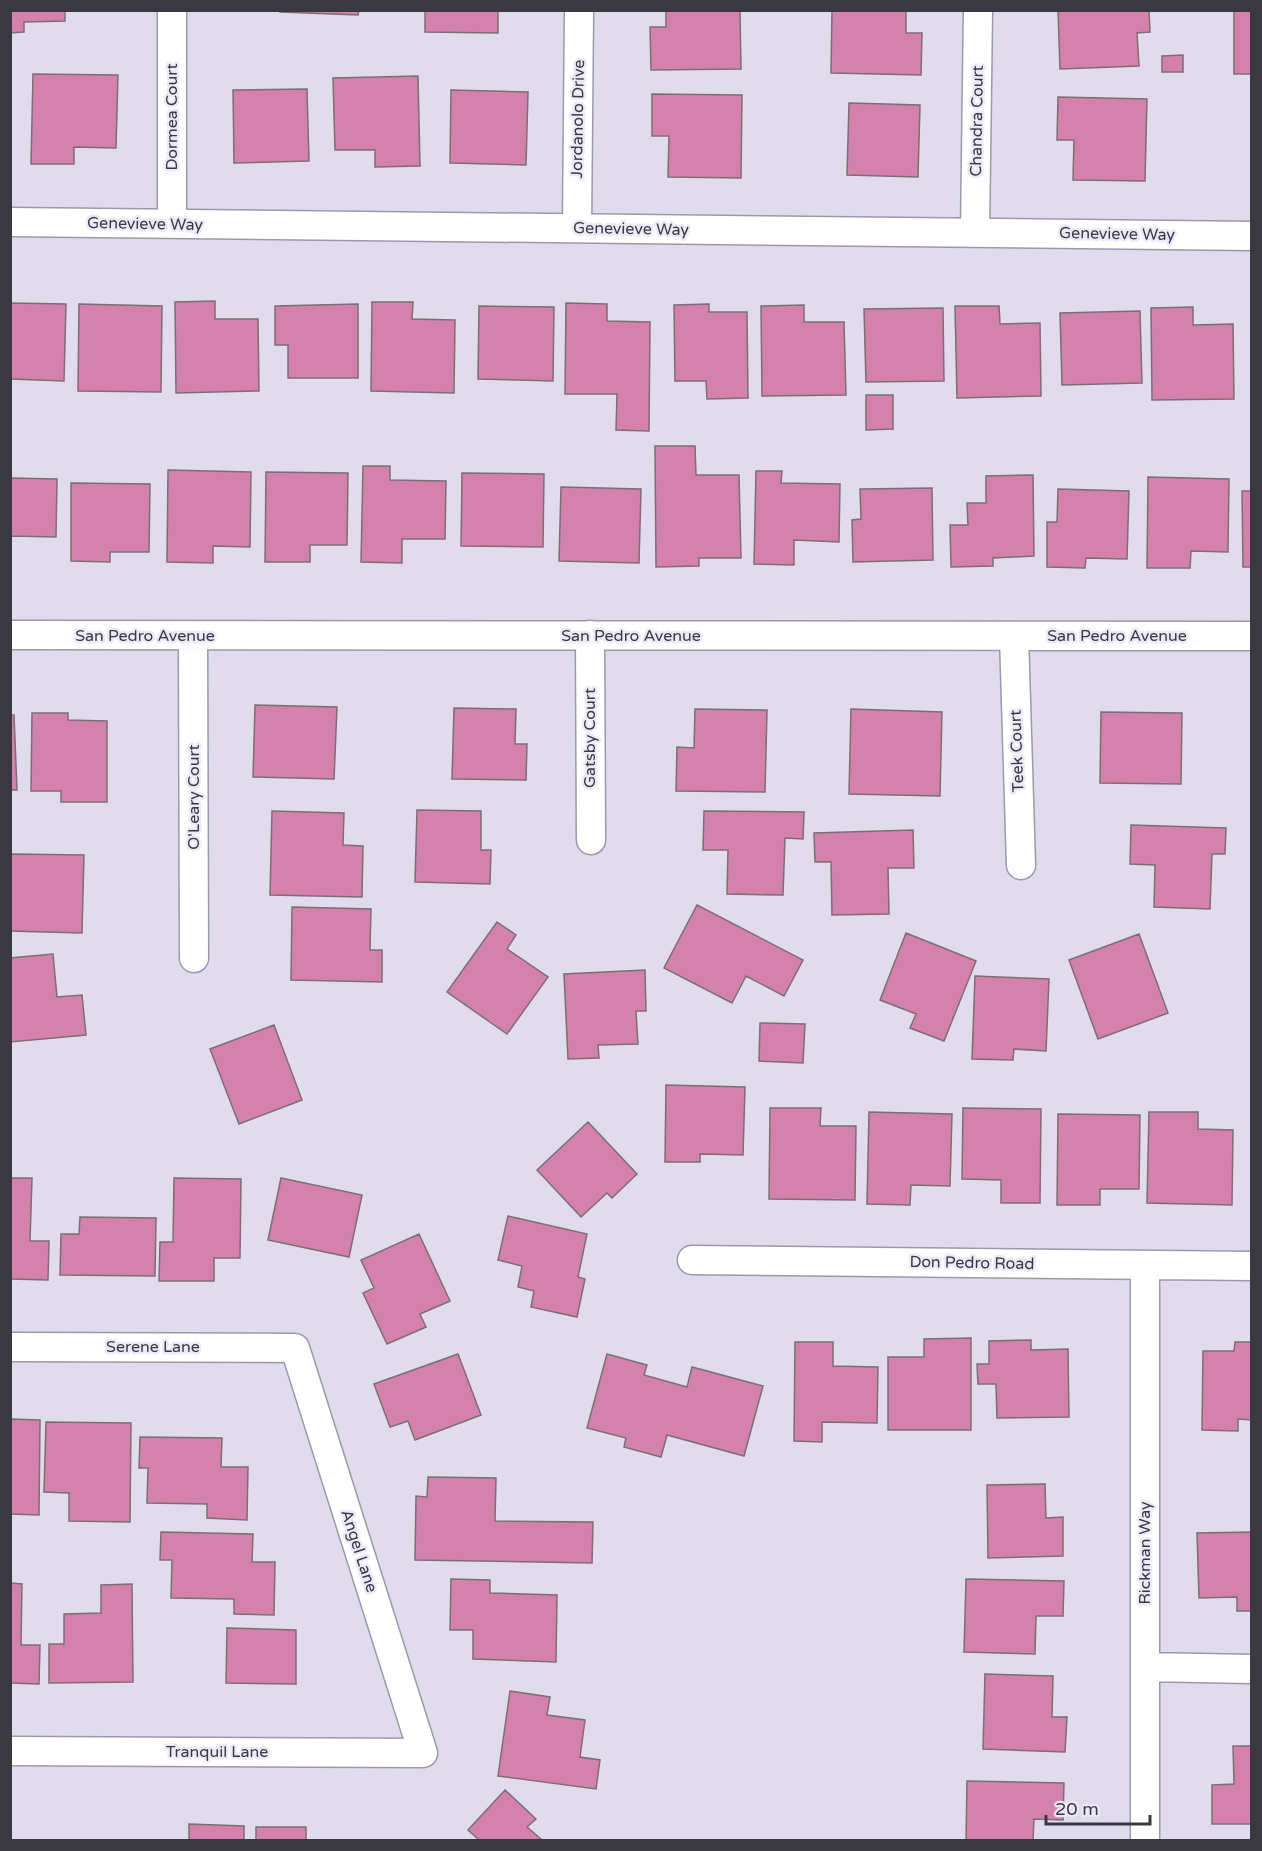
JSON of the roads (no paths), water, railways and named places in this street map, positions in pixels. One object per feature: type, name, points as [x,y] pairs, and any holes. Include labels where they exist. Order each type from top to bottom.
[{"type":"street","name":"Dormea Court","points":[[172,10],[172,224]]},
{"type":"street","name":"Jordanolo Drive","points":[[577,228],[579,10]]},
{"type":"street","name":"Chandra Court","points":[[975,232],[978,10]]},
{"type":"street","name":"Genevieve Way","points":[[10,222],[1251,236]]},
{"type":"street","name":"Gatsby Court","points":[[590,635],[591,840]]},
{"type":"street","name":"San Pedro Avenue","points":[[10,636],[1251,636]]},
{"type":"street","name":"O'Leary Court","points":[[194,636],[194,958]]},
{"type":"street","name":"Teek Court","points":[[1014,636],[1021,865]]},
{"type":"street","name":"Don Pedro Road","points":[[692,1260],[1251,1266]]},
{"type":"street","name":"Rickman Way","points":[[1145,1265],[1145,1840]]},
{"type":"street","name":"Serene Lane","points":[[10,1347],[295,1348]]},
{"type":"street","name":"Angel Lane","points":[[295,1348],[423,1753]]},
{"type":"street","points":[[1145,1667],[1251,1669]]},
{"type":"street","name":"Tranquil Lane","points":[[10,1751],[423,1753]]}]
